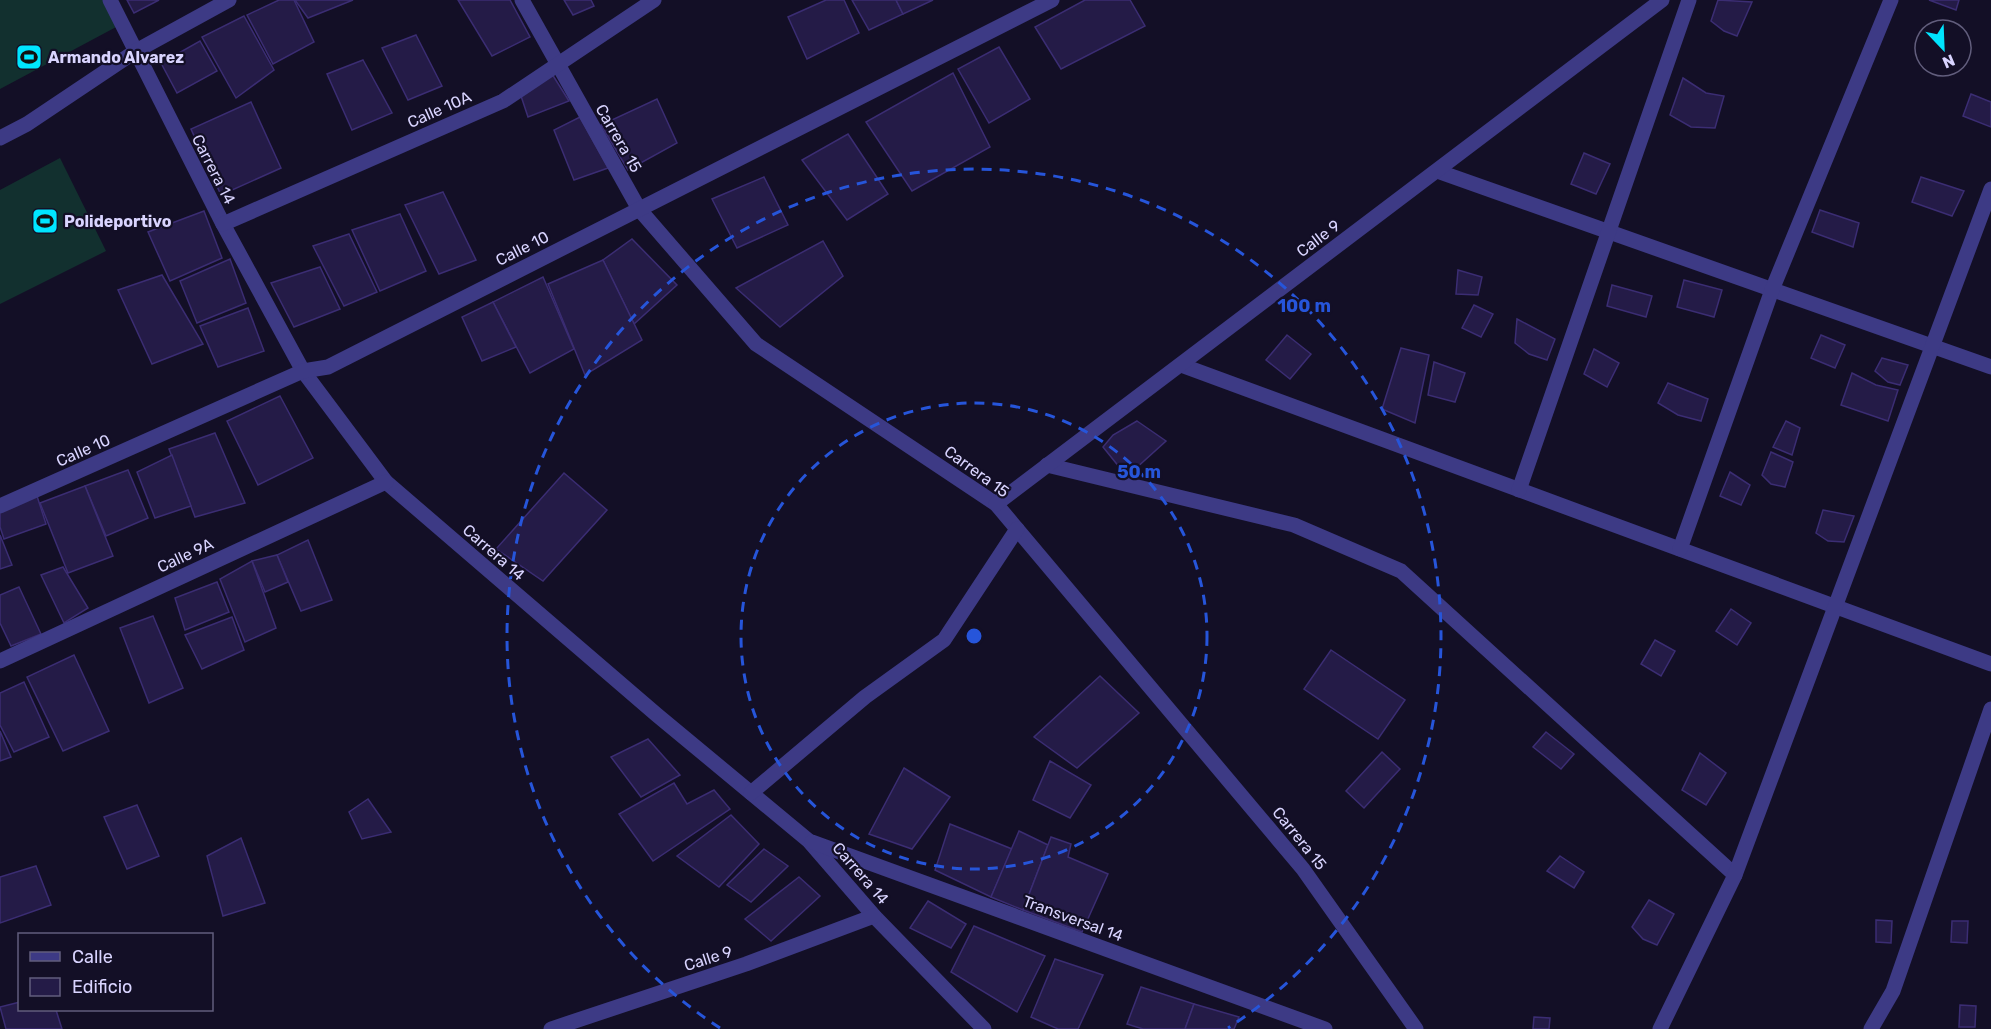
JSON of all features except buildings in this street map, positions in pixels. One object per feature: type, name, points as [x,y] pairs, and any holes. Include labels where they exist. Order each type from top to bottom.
[{"type":"street","name":"Carrera 14","points":[[110,0],[223,224],[303,371],[386,482],[810,841],[874,916],[984,1029]]},
{"type":"street","points":[[0,138],[27,124],[136,51],[229,0]]},
{"type":"street","name":"Carrera 15","points":[[522,0],[639,209],[756,344],[996,504],[1303,869],[1416,1029]]},
{"type":"street","name":"Calle 10A","points":[[223,224],[503,101],[654,0]]},
{"type":"street","name":"Calle 10","points":[[0,506],[303,371],[328,368],[1052,0]]},
{"type":"street","name":"Calle 9","points":[[996,504],[1662,0]]},
{"type":"street","points":[[1519,490],[1689,0]]},
{"type":"street","points":[[1680,549],[1772,290],[1891,0]]},
{"type":"street","points":[[1437,171],[1991,367]]},
{"type":"street","points":[[1660,1029],[1735,875],[1837,607],[1991,189]]},
{"type":"street","points":[[1181,364],[1991,664]]},
{"type":"street","points":[[1047,465],[1294,525],[1401,571],[1735,875]]},
{"type":"street","name":"Calle 9A","points":[[0,661],[386,482]]},
{"type":"street","points":[[751,793],[865,697],[944,640],[1017,529]]},
{"type":"street","points":[[1871,1029],[1893,990],[1991,709]]},
{"type":"street","name":"Transversal 14","points":[[810,841],[1325,1029]]},
{"type":"street","name":"Calle 9","points":[[551,1029],[746,964],[874,916]]},
{"type":"green space","name":"Armando Alvarez","points":[[0,0],[106,0],[118,26],[0,89]]},
{"type":"green space","name":"Polideportivo","points":[[60,158],[106,251],[0,304],[0,190]]},
{"type":"place","name":"Armando Alvarez","points":[[29,57]]},
{"type":"place","name":"Polideportivo","points":[[45,221]]}]
